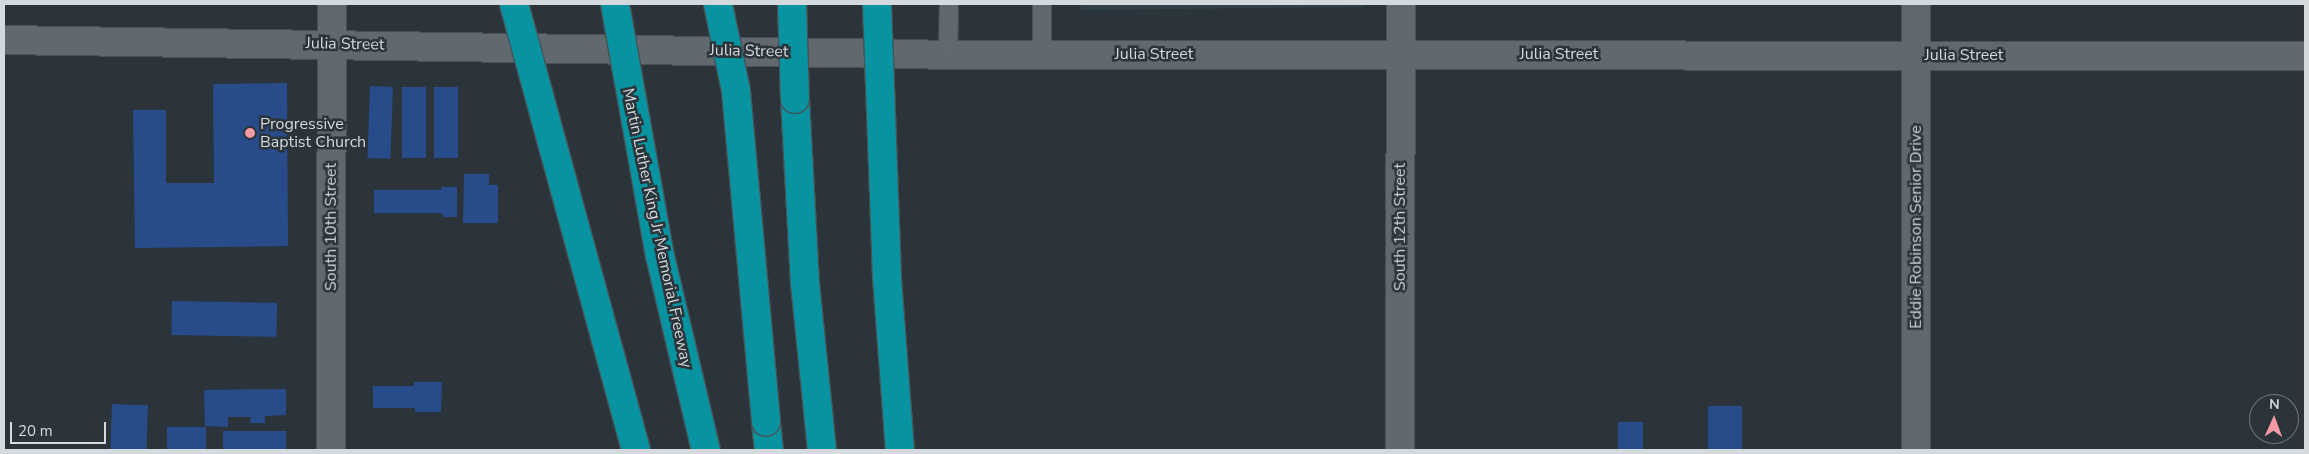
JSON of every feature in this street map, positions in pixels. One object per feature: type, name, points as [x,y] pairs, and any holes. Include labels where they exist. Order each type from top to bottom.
[{"type":"highway","points":[[514,4],[636,450]]},
{"type":"highway","points":[[718,4],[736,91],[769,450]]},
{"type":"highway","points":[[792,4],[805,283],[822,450]]},
{"type":"highway","points":[[877,4],[887,278],[900,450]]},
{"type":"highway","name":"Martin Luther King Jr Memorial Freeway","points":[[615,10],[660,256],[706,450]]},
{"type":"street","name":"South 10th Street","points":[[331,450],[332,4]]},
{"type":"street","name":"South 12th Street","points":[[1400,450],[1401,4]]},
{"type":"street","name":"Eddie Robinson Senior Drive","points":[[1916,4],[1916,450]]},
{"type":"street","name":"Julia Street","points":[[4,40],[948,54],[1401,53],[2305,56]]},
{"type":"lane","points":[[948,54],[949,4]]},
{"type":"lane","points":[[1042,4],[1042,54]]},
{"type":"shaded area","points":[[1081,4],[1363,4],[1363,7],[1081,10]]},
{"type":"building","name":"Progressive Baptist Church","points":[[287,83],[288,246],[135,248],[133,110],[166,110],[166,183],[214,183],[213,84]]},
{"type":"building","points":[[370,86],[393,87],[390,159],[367,158]]},
{"type":"building","points":[[402,87],[426,87],[426,158],[402,158]]},
{"type":"building","points":[[434,87],[458,87],[458,158],[434,158]]},
{"type":"building","points":[[464,174],[489,174],[489,185],[498,185],[498,223],[463,223]]},
{"type":"building","points":[[441,187],[457,187],[457,217],[443,217],[442,213],[374,213],[374,190],[442,190]]},
{"type":"building","points":[[172,301],[277,303],[276,337],[171,335]]},
{"type":"building","points":[[414,382],[442,382],[441,412],[415,412],[415,408],[373,408],[373,386],[414,386]]},
{"type":"building","points":[[286,389],[286,415],[265,416],[265,423],[250,423],[251,417],[228,417],[228,427],[205,426],[204,390]]},
{"type":"building","points":[[112,404],[148,405],[146,450],[110,450]]},
{"type":"building","points":[[1708,406],[1742,406],[1742,450],[1708,450]]},
{"type":"building","points":[[1618,422],[1643,422],[1643,450],[1618,450]]},
{"type":"building","points":[[167,427],[206,427],[206,450],[167,450]]},
{"type":"building","points":[[223,431],[286,431],[286,450],[223,450]]},
{"type":"place","name":"Progressive Baptist Church","points":[[250,133]]}]
